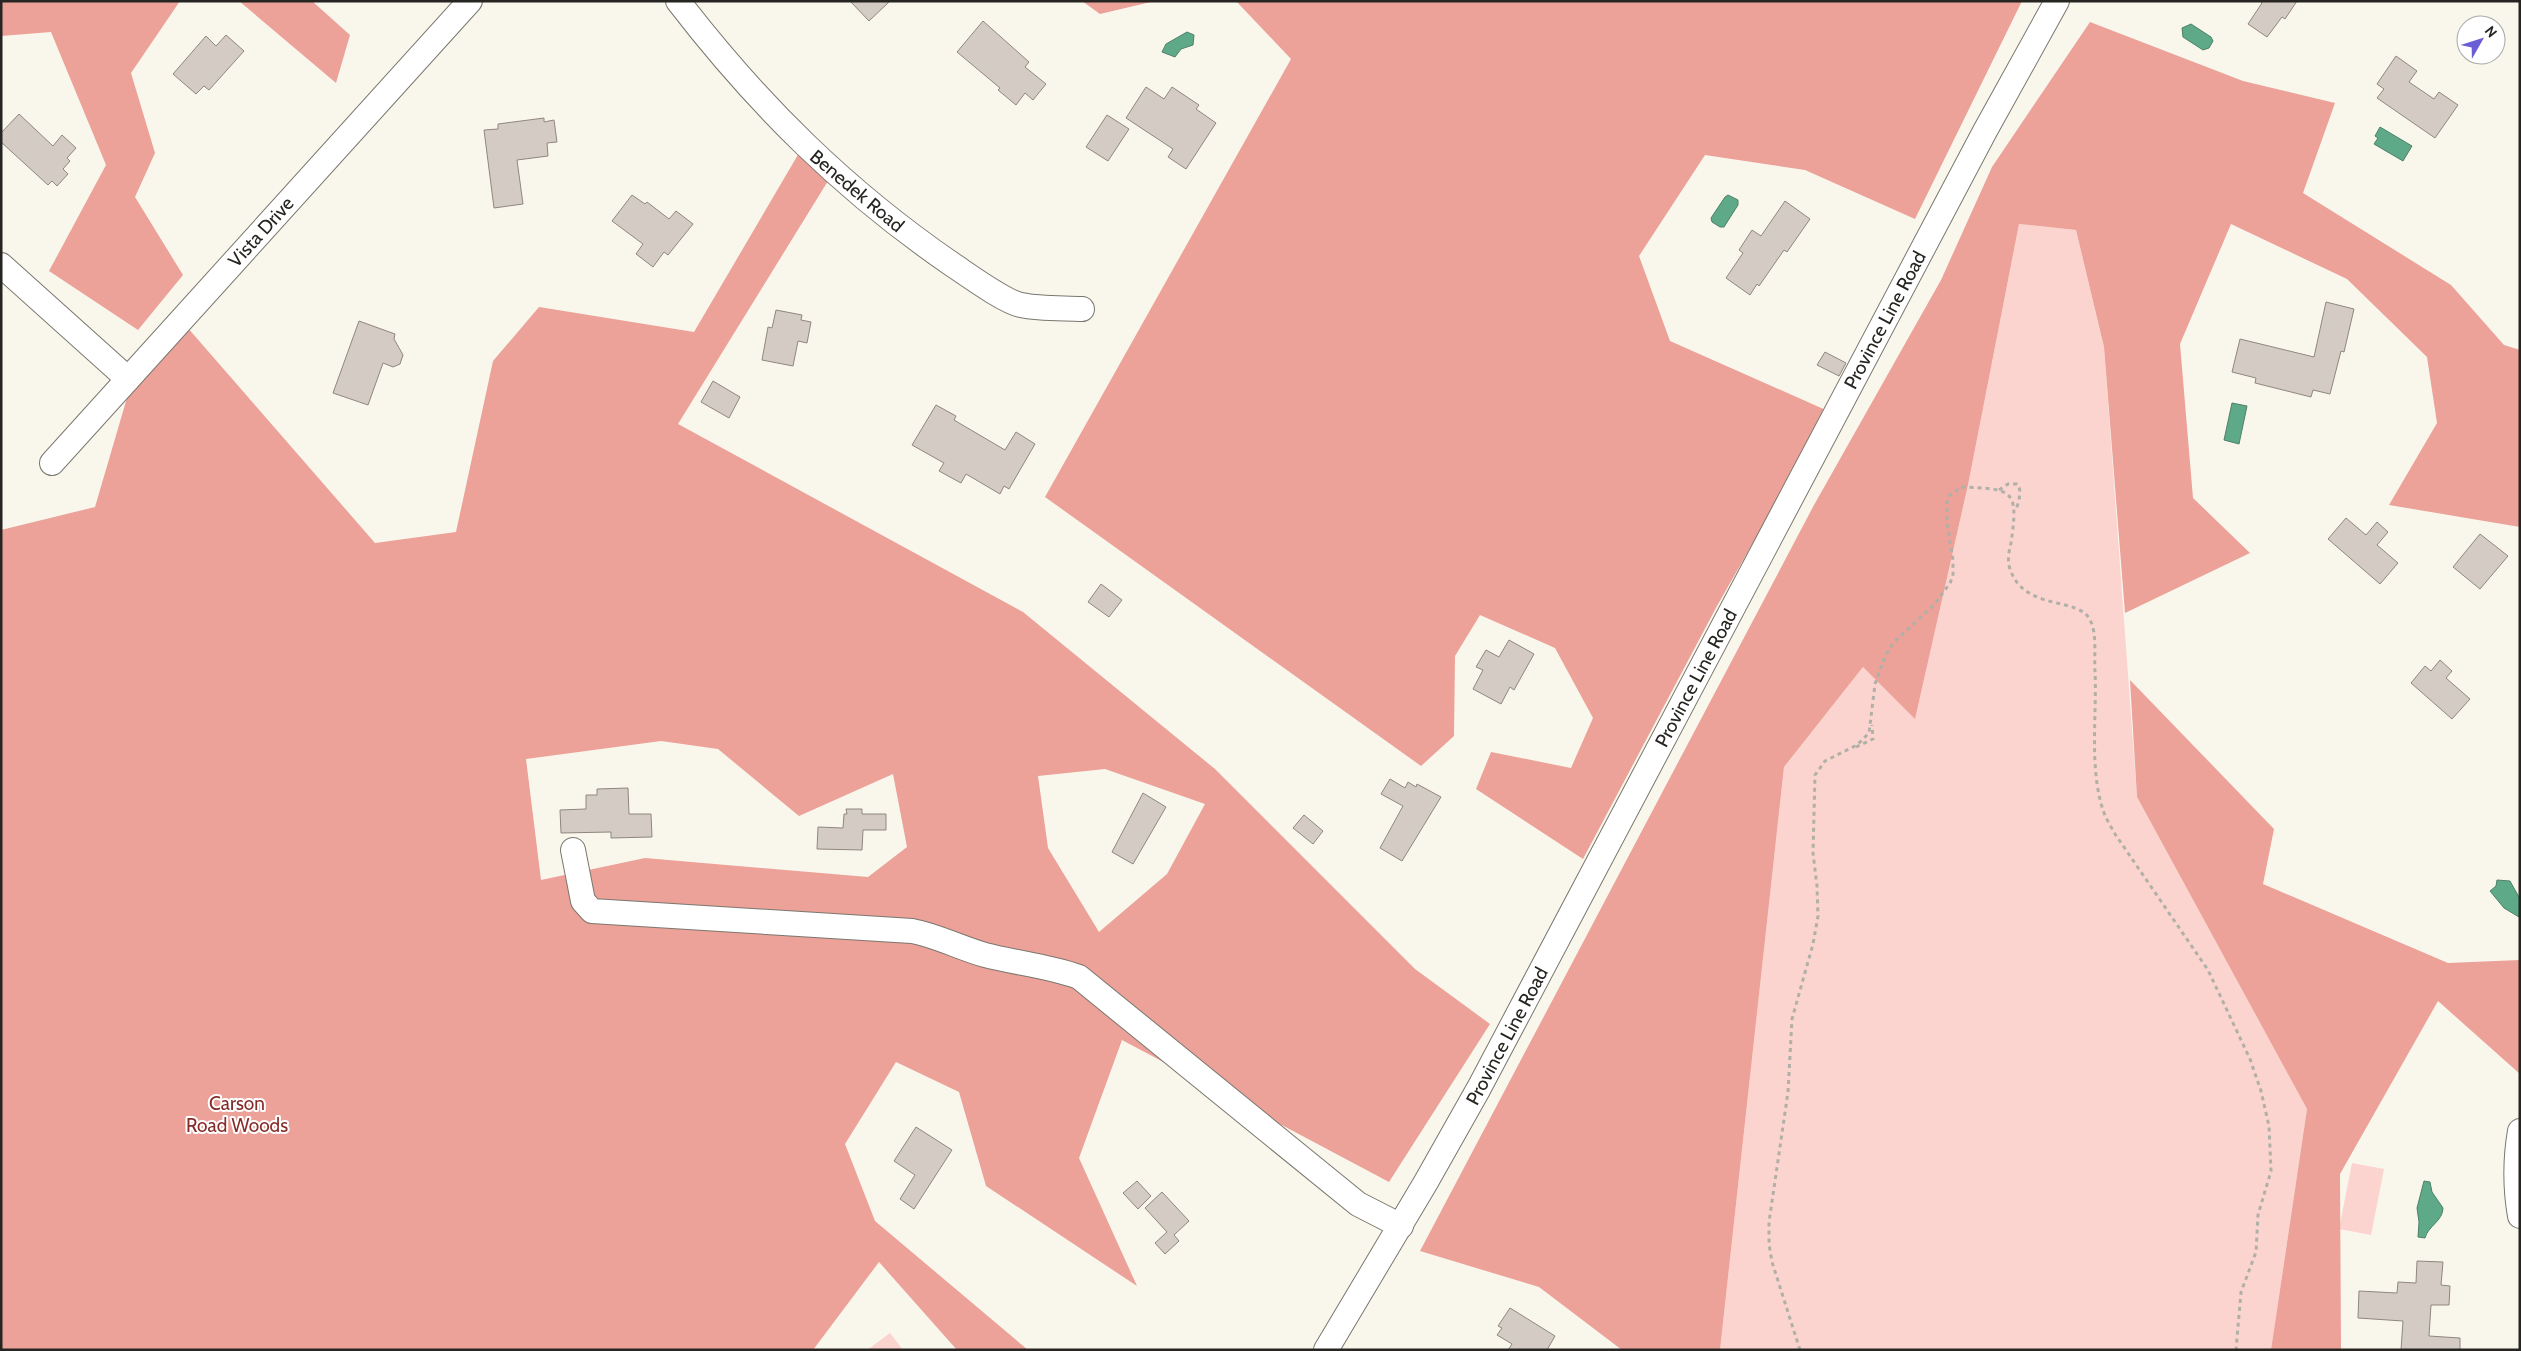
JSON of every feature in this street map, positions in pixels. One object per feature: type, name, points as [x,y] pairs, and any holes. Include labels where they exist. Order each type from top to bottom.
[{"type":"street","name":"Vista Drive","points":[[52,462],[470,1]]},
{"type":"street","name":"Benedek Road","points":[[678,1],[747,86],[800,142],[856,193],[916,240],[980,283],[1020,305],[1082,309]]},
{"type":"street","name":"Province Line Road","points":[[1326,1350],[1401,1226],[1532,989],[1967,164],[2056,1]]},
{"type":"street","points":[[1,265],[128,379]]},
{"type":"street","points":[[573,850],[583,901],[592,911],[912,931],[931,935],[984,954],[1058,970],[1078,977],[1358,1204],[1401,1226]]},
{"type":"street","points":[[2520,1131],[2516,1152],[2516,1185],[2520,1216]]},
{"type":"path","points":[[1999,490],[2008,484],[2017,484],[2020,488],[2008,557],[2009,568],[2014,577],[2032,596],[2080,609],[2091,621],[2095,661],[2096,753],[2103,811],[2114,834],[2208,970],[2250,1059],[2261,1091],[2269,1126],[2272,1171],[2258,1215],[2256,1252],[2241,1292],[2236,1350]]},
{"type":"path","points":[[1800,1350],[1772,1262],[1769,1244],[1769,1222],[1788,1092],[1792,1018],[1818,916],[1813,853],[1815,775],[1825,761],[1864,739],[1871,727],[1870,718],[1875,684],[1885,656],[1894,642],[1934,605],[1953,576],[1953,560],[1947,522],[1949,496],[1961,487],[1999,490],[2013,502],[2015,512]]},
{"type":"path","points":[[1846,750],[1873,739],[1874,730],[1870,718]]},
{"type":"shaded area","points":[[2191,24],[2211,37],[2213,41],[2209,48],[2203,50],[2183,37],[2182,28]]},
{"type":"shaded area","points":[[1187,32],[1194,35],[1193,45],[1181,49],[1175,57],[1162,52],[1166,44]]},
{"type":"shaded area","points":[[2380,127],[2412,146],[2403,161],[2374,144],[2378,138],[2375,136]]},
{"type":"shaded area","points":[[1728,195],[1738,200],[1738,205],[1724,227],[1720,227],[1712,222],[1711,218]]},
{"type":"shaded area","points":[[2019,224],[2076,230],[2104,347],[2137,797],[2307,1109],[2271,1350],[1720,1350],[1784,767],[1863,667],[1915,718],[1968,485]]},
{"type":"shaded area","points":[[2232,403],[2247,406],[2239,444],[2224,440]]},
{"type":"shaded area","points":[[2497,880],[2510,881],[2520,899],[2519,917],[2504,908],[2490,891],[2496,886]]},
{"type":"shaded area","points":[[2352,1163],[2384,1169],[2371,1235],[2339,1229]]},
{"type":"shaded area","points":[[2424,1181],[2430,1182],[2432,1192],[2443,1208],[2441,1216],[2425,1238],[2418,1237],[2419,1222],[2417,1208]]},
{"type":"shaded area","points":[[890,1333],[903,1350],[867,1350]]},
{"type":"green space","points":[[1,1],[180,1],[131,73],[155,153],[135,197],[183,275],[138,330],[49,271],[106,165],[51,32],[1,36]]},
{"type":"green space","points":[[239,1],[312,1],[350,35],[336,83]]},
{"type":"green space","points":[[1082,1],[1155,1],[1100,14]]},
{"type":"green space","points":[[1236,1],[2022,1],[1915,219],[1805,170],[1705,155],[1639,256],[1670,341],[1828,411],[1717,606],[1583,859],[1476,789],[1491,752],[1571,768],[1593,718],[1555,648],[1480,615],[1455,656],[1454,736],[1421,766],[1045,497],[1291,59]]},
{"type":"green space","points":[[2090,22],[2243,81],[2335,103],[2303,193],[2451,285],[2504,345],[2520,350],[2520,527],[2389,505],[2437,423],[2427,357],[2347,279],[2231,224],[2180,344],[2193,498],[2250,553],[2125,613],[2104,347],[2076,230],[2019,224],[1968,485],[1915,719],[1863,667],[1784,767],[1720,1350],[1622,1350],[1539,1287],[1420,1251],[1814,505],[1941,280],[1992,167]]},
{"type":"green space","name":"Carson Road Woods","points":[[799,153],[828,181],[678,424],[1023,612],[1215,769],[1415,969],[1490,1024],[1389,1182],[1122,1040],[1079,1158],[1137,1286],[986,1186],[959,1092],[896,1062],[845,1144],[875,1221],[1028,1350],[957,1350],[879,1262],[813,1350],[1,1350],[1,530],[95,507],[129,391],[187,327],[375,543],[456,532],[493,361],[539,307],[694,332]],"holes":[[[661,741],[718,749],[799,816],[893,774],[907,847],[868,877],[645,858],[541,880],[526,759]],[[1105,769],[1205,804],[1167,874],[1099,932],[1048,848],[1038,776]]]},
{"type":"green space","points":[[2130,680],[2274,829],[2263,884],[2448,963],[2520,960],[2520,1074],[2438,1001],[2340,1174],[2341,1350],[2271,1350],[2307,1109],[2137,797]]},
{"type":"building","points":[[850,1],[890,1],[869,21]]},
{"type":"building","points":[[2260,1],[2297,1],[2285,19],[2282,17],[2267,37],[2248,24],[2262,3]]},
{"type":"building","points":[[983,21],[1029,62],[1025,67],[1046,84],[1033,100],[1025,93],[1016,105],[998,90],[1000,88],[957,52]]},
{"type":"building","points":[[226,35],[244,51],[209,90],[204,86],[196,94],[173,74],[206,36],[216,46]]},
{"type":"building","points":[[2396,56],[2417,71],[2409,82],[2434,99],[2439,92],[2458,105],[2435,138],[2377,98],[2384,89],[2377,84]]},
{"type":"building","points":[[1146,87],[1164,99],[1172,87],[1199,105],[1196,109],[1216,123],[1186,169],[1168,157],[1173,149],[1126,118]]},
{"type":"building","points":[[19,114],[53,146],[62,135],[76,148],[67,158],[70,161],[63,169],[68,174],[57,186],[52,181],[48,185],[1,142],[1,133]]},
{"type":"building","points":[[1107,115],[1129,129],[1108,161],[1086,147]]},
{"type":"building","points":[[544,118],[544,122],[554,120],[557,142],[547,143],[548,156],[517,160],[523,204],[494,208],[484,130],[498,129],[498,124]]},
{"type":"building","points":[[632,195],[645,204],[647,202],[669,219],[676,211],[693,224],[668,255],[664,252],[653,267],[636,254],[643,244],[612,221]]},
{"type":"building","points":[[1785,201],[1810,219],[1787,252],[1784,250],[1759,286],[1757,284],[1750,295],[1726,278],[1743,253],[1739,250],[1752,230],[1761,236]]},
{"type":"building","points":[[2326,302],[2354,309],[2344,352],[2341,351],[2330,394],[2313,390],[2311,397],[2255,383],[2256,378],[2232,372],[2240,339],[2314,357]]},
{"type":"building","points":[[776,310],[802,315],[801,320],[811,322],[807,343],[798,341],[793,366],[762,360],[768,327],[772,328]]},
{"type":"building","points":[[359,321],[395,334],[394,339],[403,355],[400,364],[393,367],[383,363],[368,405],[333,393]]},
{"type":"building","points":[[1825,352],[1846,363],[1839,376],[1817,365]]},
{"type":"building","points":[[713,381],[740,397],[729,418],[701,402]]},
{"type":"building","points":[[936,405],[956,416],[954,420],[1005,450],[1016,432],[1035,444],[1009,489],[1004,486],[1000,494],[966,474],[961,483],[939,471],[944,463],[912,445]]},
{"type":"building","points":[[2346,518],[2366,535],[2377,522],[2388,532],[2377,545],[2398,563],[2380,584],[2328,539]]},
{"type":"building","points":[[2480,534],[2508,556],[2480,589],[2453,567]]},
{"type":"building","points":[[1101,584],[1122,600],[1109,617],[1088,602]]},
{"type":"building","points":[[1509,640],[1534,654],[1514,690],[1510,687],[1501,704],[1473,689],[1483,670],[1476,667],[1486,650],[1499,657]]},
{"type":"building","points":[[2440,660],[2452,671],[2446,678],[2470,699],[2452,719],[2411,683],[2425,666],[2431,671]]},
{"type":"building","points":[[1390,779],[1405,788],[1408,782],[1416,787],[1417,784],[1441,797],[1402,861],[1380,848],[1403,806],[1381,794]]},
{"type":"building","points":[[628,788],[629,814],[651,814],[652,837],[611,838],[611,832],[561,833],[560,810],[586,809],[586,795],[597,795],[597,789]]},
{"type":"building","points":[[1143,793],[1166,807],[1133,864],[1112,852]]},
{"type":"building","points":[[846,809],[862,809],[862,814],[886,814],[886,830],[863,830],[862,850],[817,849],[818,827],[843,828],[844,814],[847,814]]},
{"type":"building","points":[[1304,815],[1323,831],[1313,844],[1293,828]]},
{"type":"building","points":[[916,1127],[952,1150],[914,1209],[900,1199],[915,1175],[894,1161]]},
{"type":"building","points":[[1137,1181],[1151,1196],[1138,1209],[1123,1193]]},
{"type":"building","points":[[1162,1192],[1189,1221],[1174,1235],[1179,1241],[1165,1254],[1155,1243],[1167,1232],[1145,1208]]},
{"type":"building","points":[[2417,1261],[2443,1262],[2441,1285],[2450,1286],[2449,1305],[2431,1305],[2429,1336],[2460,1338],[2460,1350],[2401,1350],[2403,1321],[2358,1318],[2359,1291],[2397,1293],[2398,1282],[2416,1283]]},
{"type":"building","points":[[1510,1308],[1555,1336],[1547,1350],[1508,1350],[1512,1344],[1497,1335],[1502,1328],[1498,1326]]}]
